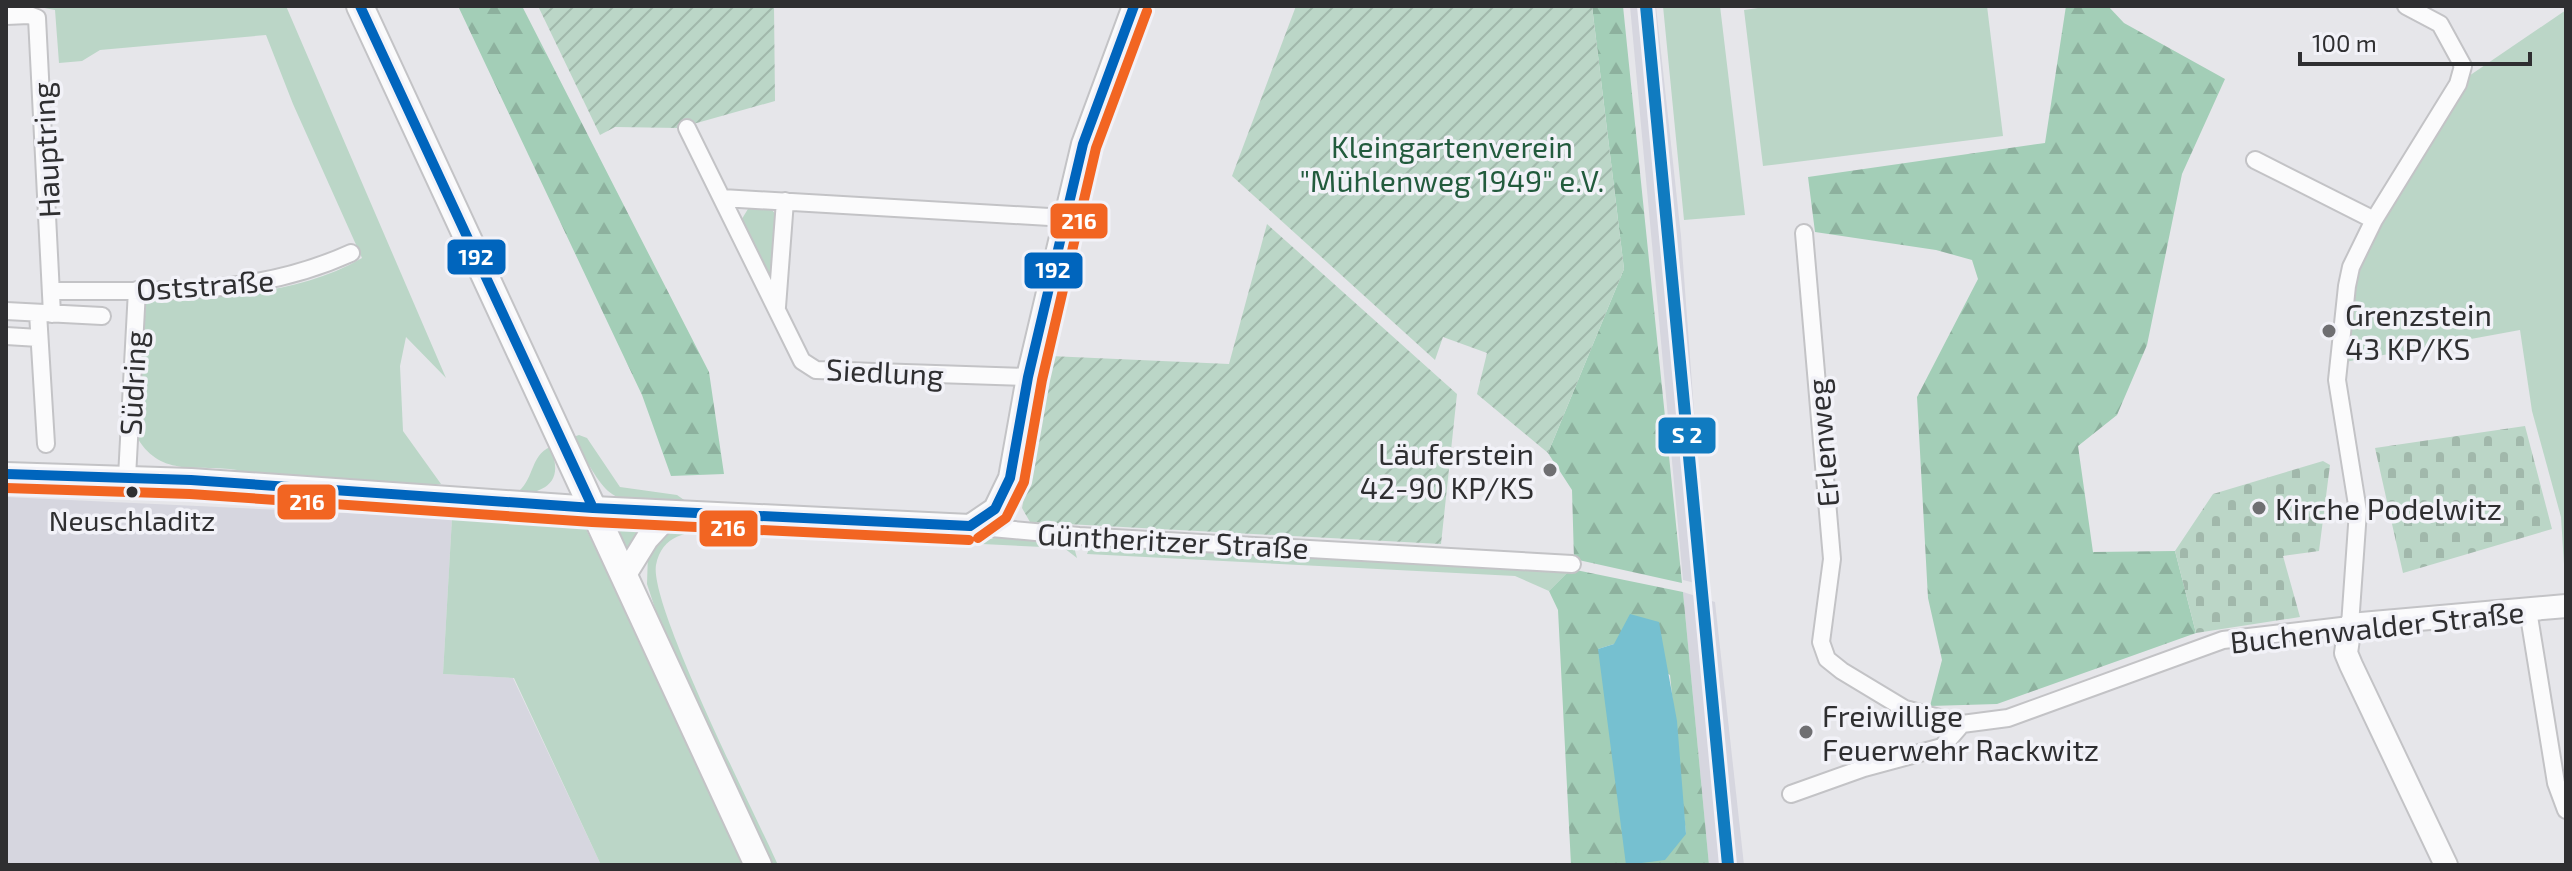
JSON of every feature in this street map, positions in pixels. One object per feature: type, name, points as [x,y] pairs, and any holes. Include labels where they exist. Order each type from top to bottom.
[{"type":"main road","points":[[360,6],[626,573],[758,865]]},
{"type":"street","points":[[970,526],[995,509],[1004,494],[1083,144],[1134,6]]},
{"type":"street","points":[[2406,6],[2440,24]]},
{"type":"street","points":[[2431,6],[2460,56],[2462,76],[2374,220],[2351,267],[2337,380],[2358,511],[2346,653],[2446,865]]},
{"type":"street","name":"Hauptring","points":[[6,16],[29,15],[37,18],[53,291],[45,313]]},
{"type":"street","name":"Siedlung","points":[[687,128],[802,361],[816,370],[1028,377]]},
{"type":"street","points":[[2255,160],[2374,220]]},
{"type":"street","points":[[722,198],[1066,218]]},
{"type":"street","name":"Siedlung","points":[[777,309],[785,201]]},
{"type":"street","name":"Erlenweg","points":[[1804,233],[1832,559],[1822,652]]},
{"type":"street","name":"Oststraße","points":[[53,291],[239,287],[309,272],[351,253]]},
{"type":"street","name":"Südring","points":[[127,477],[137,290]]},
{"type":"street","name":"Südring","points":[[6,311],[102,316]]},
{"type":"street","points":[[45,313],[39,338],[46,444]]},
{"type":"street","points":[[6,336],[39,338]]},
{"type":"street","name":"Güntheritzer Straße","points":[[6,474],[127,477],[593,508],[970,526],[1079,536],[1572,564]]},
{"type":"street","points":[[626,573],[647,539],[672,512]]},
{"type":"street","name":"Buchenwalder Straße","points":[[1822,652],[1842,671],[1905,709],[1962,724],[2008,718],[2223,640],[2564,604]]},
{"type":"street","points":[[2528,610],[2556,783],[2566,810]]},
{"type":"street","points":[[1791,794],[1864,768],[1942,747],[1962,724]]},
{"type":"shaded area","points":[[1630,6],[1656,6],[1681,236],[1707,586],[1683,580]]},
{"type":"shaded area","points":[[6,497],[452,518],[443,674],[513,678],[601,865],[6,865]]},
{"type":"shaded area","points":[[1683,592],[1715,602],[1744,865],[1709,865]]},
{"type":"green space","points":[[34,6],[286,6],[446,378],[406,337],[400,366],[403,431],[441,484],[433,485],[479,491],[519,491],[528,480],[539,455],[550,447],[555,470],[548,484],[533,492],[511,496],[328,478],[198,471],[237,470],[182,467],[158,459],[148,451],[138,439],[146,299],[230,295],[284,287],[337,271],[362,258],[293,104],[266,35],[100,50],[82,61],[59,63],[55,10]]},
{"type":"green space","points":[[458,6],[522,6],[709,372],[724,474],[671,476],[642,395]]},
{"type":"green space","points":[[538,6],[774,6],[775,101],[679,128],[615,127],[600,135]]},
{"type":"green space","name":"Kleingartenverein \"Mühlenweg 1949\" e.V.","points":[[1296,6],[1592,6],[1624,269],[1548,453],[1477,394],[1487,353],[1443,337],[1435,360],[1232,176]]},
{"type":"green space","points":[[1592,6],[1623,6],[1682,583],[1574,559],[1572,490],[1548,453],[1624,269]]},
{"type":"green space","points":[[1663,6],[1720,6],[1745,215],[1684,220]]},
{"type":"green space","points":[[1772,6],[1987,6],[2003,136],[1763,166],[1744,10]]},
{"type":"green space","points":[[2066,6],[2108,6],[2124,23],[2225,79],[2182,174],[2147,345],[2117,415],[2078,446],[2093,552],[2175,551],[2196,633],[1997,704],[1930,706],[1942,660],[1928,598],[1917,397],[1978,279],[1972,260],[1936,250],[1815,232],[1808,177],[2045,143]]},
{"type":"green space","points":[[2566,10],[2565,580],[2561,517],[2532,411],[2520,330],[2345,362],[2359,265],[2466,78]]},
{"type":"green space","points":[[751,204],[767,204],[777,216],[773,283],[740,222]]},
{"type":"green space","points":[[1267,224],[1457,394],[1441,544],[1030,522],[1022,508],[1050,356],[1229,364]]},
{"type":"green space","points":[[2525,426],[2552,529],[2403,573],[2375,448]]},
{"type":"green space","points":[[579,435],[587,438],[620,487],[677,495],[687,502],[626,500],[615,496],[596,477],[573,437]]},
{"type":"green space","points":[[2323,461],[2330,465],[2319,551],[2283,556],[2300,617],[2196,633],[2175,551],[2213,494]]},
{"type":"green space","points":[[461,509],[563,516],[586,529],[748,865],[601,865],[514,678],[443,674],[452,518],[460,517]]},
{"type":"green space","points":[[652,520],[630,559],[615,521]]},
{"type":"green space","points":[[681,521],[751,524],[773,530],[795,526],[970,535],[991,539],[999,536],[1072,540],[1077,558],[1064,548],[713,531],[685,534],[670,541],[659,555],[656,565],[658,587],[706,712],[778,865],[767,865],[668,648],[647,584],[648,553],[672,524]]},
{"type":"green space","points":[[1091,544],[1571,569],[1549,591],[1515,576],[1087,554]]},
{"type":"green space","points":[[1571,569],[1683,592],[1709,865],[1571,865],[1558,610],[1549,591]],"holes":[[[1614,644],[1670,675],[1686,834],[1598,649]]]},
{"type":"water","points":[[1630,614],[1659,622],[1677,721],[1686,834],[1665,860],[1626,865],[1598,649],[1614,644]]},
{"type":"transit line","name":"192","points":[[360,6],[593,508]]},
{"type":"transit line","name":"192","points":[[970,526],[995,509],[1010,478],[1028,377],[1083,144],[1134,6]]},
{"type":"transit line","points":[[1646,6],[1728,865]]},
{"type":"transit line","name":"216","points":[[978,538],[1006,518],[1024,482],[1042,380],[1096,148],[1147,11]]},
{"type":"transit line","name":"192","points":[[6,474],[191,480],[593,508],[970,526]]},
{"type":"transit line","name":"216","points":[[6,488],[190,494],[592,522],[969,540]]},
{"type":"place","name":"Grenzstein 43 KP/KS","points":[[2329,331]]},
{"type":"place","name":"Läuferstein 42-90 KP/KS","points":[[1550,470]]},
{"type":"place","name":"Neuschladitz","points":[[132,492]]},
{"type":"place","name":"Kirche Podelwitz","points":[[2259,508]]},
{"type":"place","name":"Freiwillige Feuerwehr Rackwitz","points":[[1806,732]]}]
